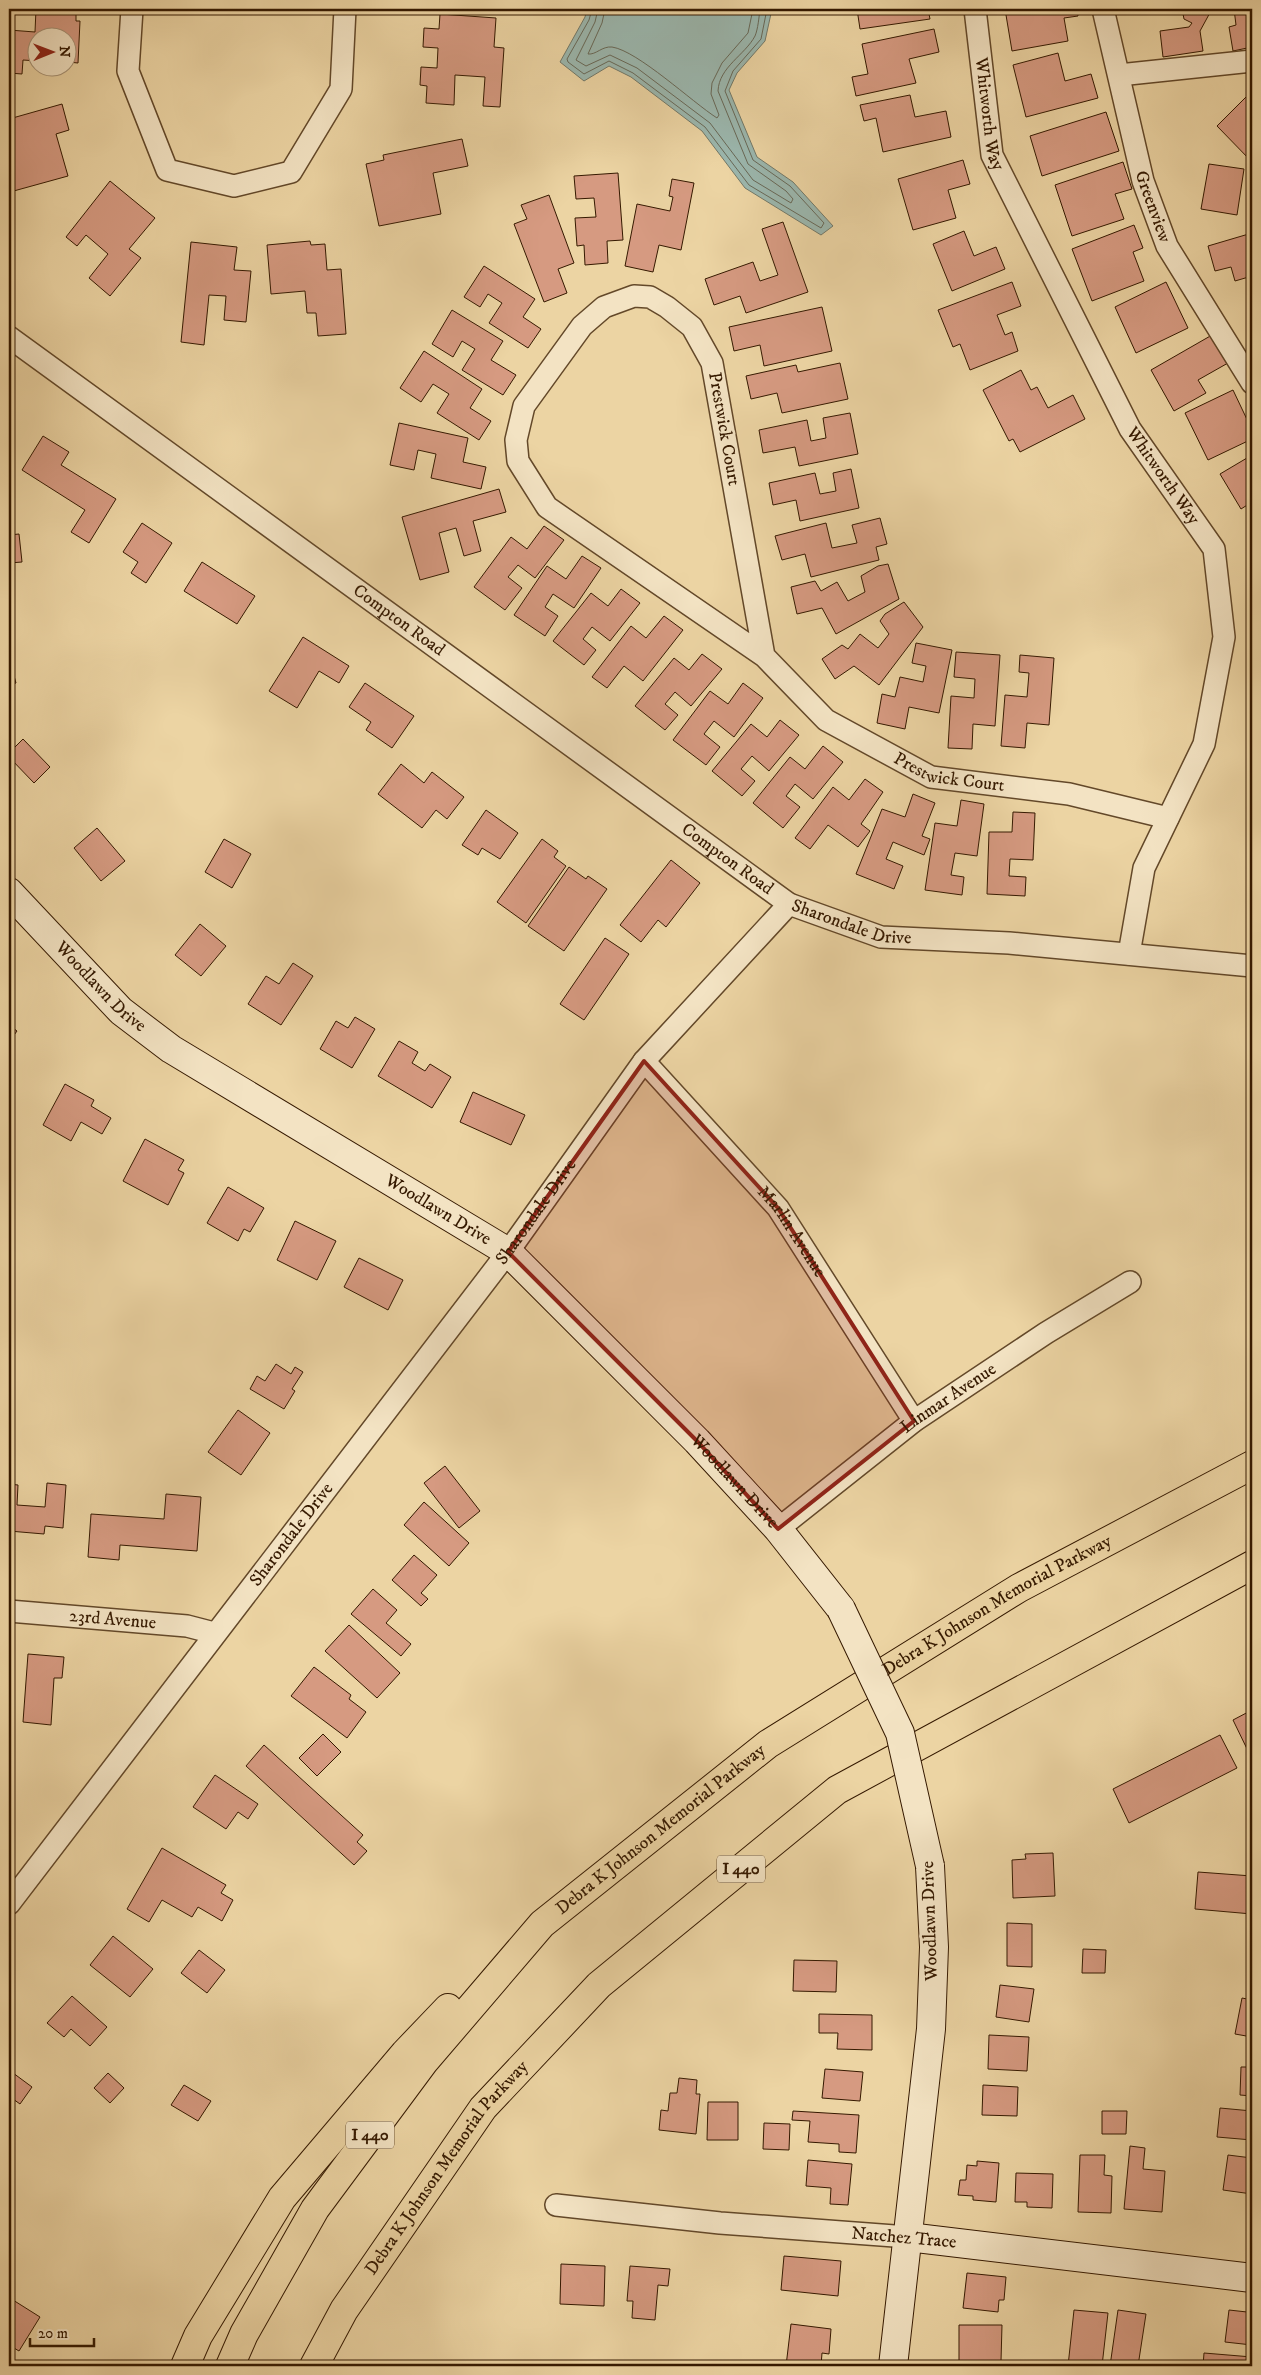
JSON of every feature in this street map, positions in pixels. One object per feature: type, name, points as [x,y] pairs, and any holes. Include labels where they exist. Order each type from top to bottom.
[{"type":"highway","name":"Debra K Johnson Memorial Parkway","points":[[230,2366],[244,2334],[315,2209],[424,2062],[542,1924],[768,1744],[1019,1588],[1252,1465]]},
{"type":"highway","name":"Debra K Johnson Memorial Parkway","points":[[314,2366],[344,2310],[483,2108],[599,1986],[836,1790],[1252,1565]]},
{"type":"highway","points":[[185,2366],[198,2336],[282,2198],[418,2039],[470,1984],[542,1924]]},
{"type":"highway","points":[[324,2366],[344,2310]]},
{"type":"main road","name":"Woodlawn Drive","points":[[9,892],[121,1011],[171,1049],[508,1252],[697,1441],[778,1529],[841,1609],[900,1733],[930,1866],[934,1947],[931,2029],[893,2366]]},
{"type":"main road","name":"Natchez Trace","points":[[908,2237],[1252,2278]]},
{"type":"street","points":[[132,9],[128,72],[166,170],[234,186],[291,172],[341,88],[345,9]]},
{"type":"street","name":"Whitworth Way","points":[[975,9],[992,155],[1130,428],[1214,548],[1224,637],[1204,744],[1144,868],[1129,954]]},
{"type":"street","name":"Greenview","points":[[1103,9],[1144,181],[1167,246],[1252,383]]},
{"type":"street","points":[[1119,75],[1252,61]]},
{"type":"street","name":"Prestwick Court","points":[[764,656],[712,362],[692,327],[667,307],[650,297],[634,296],[604,307],[582,326],[524,406],[516,440],[518,461],[547,506],[764,656],[826,720],[931,777],[1069,794],[1168,818]]},
{"type":"street","name":"Compton Road","points":[[9,337],[789,904]]},
{"type":"street","name":"Sharondale Drive","points":[[9,1904],[508,1252],[644,1062],[789,904],[881,937],[1009,943],[1252,966]]},
{"type":"street","name":"Marlin Avenue","points":[[644,1062],[778,1208],[914,1421]]},
{"type":"street","name":"Linmar Avenue","points":[[778,1529],[914,1421],[1046,1333],[1130,1282]]},
{"type":"street","name":"23rd Avenue","points":[[9,1611],[187,1626],[214,1634]]},
{"type":"street","name":"Natchez Trace","points":[[556,2205],[720,2223],[908,2237]]},
{"type":"highlighted area","points":[[644,1061],[778,1208],[914,1421],[778,1529],[697,1441],[508,1252]]},
{"type":"water","points":[[587,9],[772,9],[765,41],[737,73],[729,90],[757,157],[793,182],[833,226],[821,235],[745,188],[702,131],[631,77],[609,66],[584,81],[560,62],[585,17]]},
{"type":"building","points":[[36,9],[76,9],[76,21],[80,21],[78,63],[78,28],[35,28]]},
{"type":"building","points":[[857,9],[928,9],[930,19],[860,29]]},
{"type":"building","points":[[1005,9],[1077,9],[1078,16],[1064,18],[1068,41],[1012,51]]},
{"type":"building","points":[[1182,9],[1212,9],[1200,31],[1203,51],[1163,57],[1160,31],[1189,27],[1192,23],[1184,19]]},
{"type":"building","points":[[1234,9],[1252,9],[1252,47],[1233,51],[1229,27],[1236,25]]},
{"type":"building","points":[[440,14],[496,18],[494,47],[504,48],[500,107],[483,106],[485,77],[455,75],[454,105],[426,103],[427,86],[420,85],[421,67],[437,68],[438,48],[423,47],[424,28],[439,29]]},
{"type":"building","points":[[934,29],[939,52],[909,59],[916,83],[856,96],[852,77],[868,74],[862,44]]},
{"type":"building","points":[[9,30],[28,31],[28,60],[23,60],[22,74],[9,73]]},
{"type":"building","points":[[1058,53],[1065,81],[1091,74],[1098,98],[1026,117],[1013,65]]},
{"type":"building","points":[[1252,91],[1252,162],[1217,126]]},
{"type":"building","points":[[910,95],[915,117],[946,111],[951,137],[883,152],[876,118],[864,121],[860,105]]},
{"type":"building","points":[[62,104],[69,130],[56,134],[68,176],[10,192],[9,119]]},
{"type":"building","points":[[1106,112],[1119,151],[1042,176],[1030,136]]},
{"type":"building","points":[[462,139],[468,166],[433,173],[441,214],[379,226],[366,164],[384,160],[383,155]]},
{"type":"building","points":[[963,160],[970,184],[948,190],[956,218],[913,230],[898,179]]},
{"type":"building","points":[[1123,162],[1132,189],[1115,194],[1124,219],[1072,236],[1055,185]]},
{"type":"building","points":[[1209,164],[1244,169],[1237,215],[1201,209]]},
{"type":"building","points":[[618,173],[623,240],[607,241],[608,263],[585,265],[584,245],[577,246],[575,218],[596,217],[594,198],[576,199],[574,176]]},
{"type":"building","points":[[672,179],[694,183],[681,250],[659,245],[653,272],[625,266],[637,204],[670,211],[673,197],[669,196]]},
{"type":"building","points":[[110,181],[155,218],[129,249],[141,258],[110,296],[89,278],[108,254],[86,235],[77,246],[66,237]]},
{"type":"building","points":[[549,195],[574,263],[558,269],[567,293],[544,302],[514,224],[527,219],[521,205]]},
{"type":"building","points":[[783,222],[808,292],[746,313],[740,296],[714,305],[705,279],[753,262],[760,281],[778,275],[762,229]]},
{"type":"building","points":[[1134,225],[1143,248],[1133,252],[1144,281],[1092,301],[1072,249]]},
{"type":"building","points":[[964,231],[974,256],[996,247],[1005,269],[952,291],[933,244]]},
{"type":"building","points":[[1252,233],[1252,276],[1235,281],[1231,267],[1215,271],[1208,246]]},
{"type":"building","points":[[310,241],[311,245],[325,244],[327,270],[341,269],[346,334],[318,336],[316,313],[307,313],[305,291],[271,294],[267,245]]},
{"type":"building","points":[[191,242],[237,247],[234,270],[251,271],[246,322],[224,320],[226,296],[209,295],[204,345],[181,342]]},
{"type":"building","points":[[484,266],[535,299],[523,317],[541,329],[528,348],[489,323],[502,303],[488,294],[480,307],[464,297]]},
{"type":"building","points":[[1012,282],[1021,306],[997,315],[1005,335],[1012,332],[1018,351],[970,370],[960,344],[953,347],[938,310]]},
{"type":"building","points":[[1166,282],[1188,328],[1136,353],[1115,307]]},
{"type":"building","points":[[822,307],[832,351],[764,366],[760,345],[734,351],[729,327]]},
{"type":"building","points":[[452,310],[503,341],[491,360],[516,375],[503,395],[462,370],[475,349],[462,341],[453,357],[432,344]]},
{"type":"building","points":[[1212,335],[1228,363],[1198,380],[1206,393],[1174,411],[1151,370]]},
{"type":"building","points":[[424,351],[482,389],[470,408],[491,421],[479,440],[437,413],[449,394],[433,384],[421,402],[400,388]]},
{"type":"building","points":[[840,363],[848,399],[782,413],[777,393],[751,399],[746,376],[796,365],[798,372]]},
{"type":"building","points":[[1021,370],[1031,390],[1037,387],[1048,408],[1073,395],[1085,419],[1020,452],[1013,439],[1009,441],[983,390]]},
{"type":"building","points":[[1233,390],[1252,430],[1252,439],[1208,460],[1185,413]]},
{"type":"building","points":[[850,413],[858,454],[799,466],[795,447],[763,453],[759,430],[807,420],[811,441],[826,438],[823,418]]},
{"type":"building","points":[[399,423],[468,438],[463,462],[486,467],[481,489],[431,478],[436,454],[418,450],[414,470],[390,465]]},
{"type":"building","points":[[43,436],[69,452],[61,465],[116,499],[89,543],[71,532],[85,510],[22,470]]},
{"type":"building","points":[[1252,455],[1252,502],[1241,509],[1220,474]]},
{"type":"building","points":[[851,469],[859,508],[800,521],[796,500],[773,505],[769,483],[815,473],[820,494],[836,491],[833,473]]},
{"type":"building","points":[[499,489],[506,512],[473,521],[481,551],[464,556],[456,528],[439,533],[449,572],[420,580],[402,517]]},
{"type":"building","points":[[880,518],[887,544],[876,547],[879,560],[811,577],[805,554],[782,560],[775,536],[826,523],[832,548],[857,543],[852,525]]},
{"type":"building","points":[[142,523],[172,543],[146,583],[131,573],[138,562],[123,552]]},
{"type":"building","points":[[544,526],[564,540],[535,578],[518,565],[508,577],[522,588],[505,610],[474,587],[511,537],[527,549]]},
{"type":"building","points":[[19,534],[22,562],[9,563],[9,535]]},
{"type":"building","points":[[582,556],[601,568],[574,608],[553,594],[545,607],[558,616],[545,636],[514,615],[547,566],[566,579]]},
{"type":"building","points":[[202,562],[255,596],[237,624],[184,591]]},
{"type":"building","points":[[888,564],[899,599],[836,634],[822,608],[797,614],[791,587],[815,581],[821,591],[837,582],[848,601],[865,592],[861,576],[878,566]]},
{"type":"building","points":[[621,589],[640,603],[610,641],[592,627],[583,639],[596,650],[584,665],[553,641],[591,593],[608,606]]},
{"type":"building","points":[[904,602],[923,627],[879,685],[854,666],[835,679],[822,659],[842,645],[848,649],[860,634],[878,648],[889,634],[880,621],[885,614]]},
{"type":"building","points":[[664,616],[683,630],[643,681],[624,666],[607,688],[592,677],[631,626],[646,638]]},
{"type":"building","points":[[303,637],[349,666],[339,683],[319,671],[297,708],[269,691]]},
{"type":"building","points":[[916,643],[952,650],[939,713],[909,707],[905,729],[877,723],[882,694],[895,697],[900,677],[923,682],[926,666],[912,663]]},
{"type":"building","points":[[956,652],[1000,655],[995,726],[973,724],[972,749],[948,748],[951,696],[974,698],[975,679],[954,677]]},
{"type":"building","points":[[702,654],[722,669],[691,706],[675,692],[665,704],[678,715],[665,730],[635,706],[674,658],[689,670]]},
{"type":"building","points":[[1020,655],[1054,658],[1049,725],[1027,723],[1025,748],[1001,746],[1005,695],[1027,697],[1029,673],[1019,672]]},
{"type":"building","points":[[9,658],[16,683],[9,685]]},
{"type":"building","points":[[365,683],[414,716],[392,748],[366,730],[371,722],[349,707]]},
{"type":"building","points":[[743,683],[763,698],[734,737],[714,721],[704,734],[720,747],[706,765],[673,740],[710,691],[728,704]]},
{"type":"building","points":[[780,720],[799,735],[769,771],[752,756],[741,769],[755,781],[742,796],[712,771],[751,724],[767,737]]},
{"type":"building","points":[[23,739],[50,767],[34,783],[9,757],[9,753]]},
{"type":"building","points":[[823,746],[843,762],[813,799],[795,784],[786,796],[800,807],[783,828],[753,803],[790,757],[805,769]]},
{"type":"building","points":[[401,764],[424,783],[432,772],[464,797],[447,819],[436,810],[422,828],[378,794]]},
{"type":"building","points":[[865,779],[883,792],[861,824],[870,831],[858,847],[828,825],[810,849],[795,838],[833,787],[849,800]]},
{"type":"building","points":[[913,794],[935,803],[922,836],[930,839],[924,855],[893,842],[886,859],[903,866],[894,889],[856,874],[882,809],[905,817]]},
{"type":"building","points":[[961,800],[984,804],[977,856],[955,853],[951,875],[964,877],[962,895],[925,890],[935,823],[957,826]]},
{"type":"building","points":[[486,810],[518,833],[500,859],[482,848],[478,855],[462,845]]},
{"type":"building","points":[[1013,812],[1035,813],[1033,860],[1010,859],[1009,876],[1026,877],[1025,896],[987,894],[989,832],[1012,832]]},
{"type":"building","points":[[97,828],[125,861],[101,881],[74,848]]},
{"type":"building","points":[[224,839],[251,854],[232,888],[205,872]]},
{"type":"building","points":[[542,839],[558,851],[554,857],[566,866],[526,923],[497,902]]},
{"type":"building","points":[[671,860],[700,883],[666,927],[658,920],[641,942],[620,925]]},
{"type":"building","points":[[569,867],[586,879],[588,876],[607,889],[564,951],[528,926]]},
{"type":"building","points":[[200,924],[226,946],[201,976],[175,955]]},
{"type":"building","points":[[605,938],[629,954],[584,1020],[560,1004]]},
{"type":"building","points":[[293,963],[313,976],[281,1025],[248,1004],[266,976],[279,984]]},
{"type":"building","points":[[355,1017],[375,1029],[352,1068],[320,1049],[336,1021],[348,1028]]},
{"type":"building","points":[[9,1025],[17,1031],[9,1042]]},
{"type":"building","points":[[399,1041],[418,1052],[412,1063],[425,1071],[430,1064],[451,1077],[432,1108],[378,1076]]},
{"type":"building","points":[[65,1084],[94,1100],[91,1106],[111,1118],[102,1134],[81,1122],[71,1141],[43,1125]]},
{"type":"building","points":[[473,1092],[525,1115],[511,1145],[460,1122]]},
{"type":"building","points":[[145,1139],[184,1160],[178,1170],[184,1173],[168,1205],[123,1181]]},
{"type":"building","points":[[228,1187],[264,1208],[250,1232],[244,1229],[238,1241],[207,1223]]},
{"type":"building","points":[[295,1221],[336,1241],[317,1280],[277,1260]]},
{"type":"building","points":[[359,1258],[403,1280],[388,1310],[344,1287]]},
{"type":"building","points":[[276,1364],[291,1374],[295,1367],[303,1372],[292,1389],[295,1391],[284,1409],[250,1389],[257,1376],[265,1381]]},
{"type":"building","points":[[238,1410],[270,1433],[241,1475],[208,1452]]},
{"type":"building","points":[[445,1466],[480,1511],[459,1528],[424,1483]]},
{"type":"building","points":[[47,1483],[66,1485],[63,1528],[45,1526],[44,1534],[9,1531],[9,1484],[18,1485],[17,1505],[45,1507]]},
{"type":"building","points":[[166,1494],[201,1497],[197,1551],[120,1545],[119,1560],[88,1557],[91,1514],[164,1519]]},
{"type":"building","points":[[424,1502],[469,1543],[449,1566],[404,1525]]},
{"type":"building","points":[[414,1555],[437,1575],[421,1593],[428,1599],[421,1606],[392,1580]]},
{"type":"building","points":[[373,1589],[397,1610],[386,1623],[411,1644],[401,1656],[351,1614]]},
{"type":"building","points":[[349,1625],[400,1673],[377,1698],[325,1651]]},
{"type":"building","points":[[28,1654],[64,1657],[62,1678],[54,1678],[51,1725],[23,1722]]},
{"type":"building","points":[[314,1667],[351,1695],[349,1699],[366,1712],[347,1738],[291,1696]]},
{"type":"building","points":[[1252,1710],[1252,1751],[1249,1753],[1233,1720]]},
{"type":"building","points":[[323,1734],[341,1752],[317,1776],[299,1758]]},
{"type":"building","points":[[1220,1735],[1237,1768],[1129,1823],[1113,1789]]},
{"type":"building","points":[[264,1745],[363,1835],[357,1842],[367,1851],[354,1865],[246,1766]]},
{"type":"building","points":[[215,1775],[258,1804],[248,1819],[238,1812],[226,1829],[193,1807]]},
{"type":"building","points":[[162,1848],[226,1885],[221,1893],[233,1900],[222,1921],[198,1907],[192,1917],[162,1900],[149,1922],[127,1909]]},
{"type":"building","points":[[1053,1853],[1055,1896],[1013,1898],[1012,1860],[1026,1859],[1025,1854]]},
{"type":"building","points":[[1198,1872],[1252,1876],[1252,1914],[1195,1909]]},
{"type":"building","points":[[1007,1923],[1032,1924],[1032,1967],[1007,1966]]},
{"type":"building","points":[[113,1936],[153,1969],[130,1997],[90,1965]]},
{"type":"building","points":[[1083,1949],[1106,1950],[1105,1973],[1082,1973]]},
{"type":"building","points":[[199,1950],[225,1970],[207,1993],[181,1973]]},
{"type":"building","points":[[794,1960],[837,1961],[836,1992],[793,1991]]},
{"type":"building","points":[[1000,1985],[1034,1989],[1029,2022],[996,2017]]},
{"type":"building","points":[[72,1996],[107,2027],[90,2046],[71,2029],[64,2037],[47,2023]]},
{"type":"building","points":[[1242,1998],[1252,2000],[1252,2037],[1235,2034]]},
{"type":"building","points":[[819,2014],[872,2015],[872,2050],[837,2049],[838,2033],[819,2033]]},
{"type":"building","points":[[989,2035],[1029,2037],[1027,2071],[988,2069]]},
{"type":"building","points":[[1241,2067],[1252,2067],[1252,2096],[1240,2095]]},
{"type":"building","points":[[825,2069],[863,2072],[860,2101],[822,2098]]},
{"type":"building","points":[[9,2070],[32,2087],[20,2104],[13,2099],[9,2106]]},
{"type":"building","points":[[108,2073],[124,2088],[110,2103],[94,2088]]},
{"type":"building","points":[[679,2078],[697,2080],[696,2094],[700,2094],[696,2134],[659,2130],[661,2110],[668,2111],[670,2093],[677,2093]]},
{"type":"building","points":[[184,2085],[211,2101],[198,2121],[171,2105]]},
{"type":"building","points":[[983,2085],[1018,2087],[1017,2116],[982,2115]]},
{"type":"building","points":[[708,2102],[738,2102],[738,2140],[707,2140]]},
{"type":"building","points":[[1220,2108],[1252,2111],[1252,2140],[1217,2137]]},
{"type":"building","points":[[793,2111],[859,2115],[856,2153],[839,2152],[839,2144],[808,2142],[810,2121],[792,2120]]},
{"type":"building","points":[[1102,2111],[1127,2111],[1126,2134],[1102,2134]]},
{"type":"building","points":[[764,2123],[790,2124],[789,2150],[763,2149]]},
{"type":"building","points":[[1130,2146],[1145,2148],[1143,2169],[1165,2171],[1162,2212],[1124,2209]]},
{"type":"building","points":[[1080,2155],[1105,2155],[1104,2175],[1112,2176],[1111,2213],[1078,2212]]},
{"type":"building","points":[[1228,2155],[1252,2158],[1252,2194],[1223,2190]]},
{"type":"building","points":[[808,2160],[852,2164],[848,2205],[830,2204],[831,2188],[806,2186]]},
{"type":"building","points":[[977,2161],[999,2163],[996,2202],[973,2200],[973,2196],[958,2195],[960,2180],[966,2180],[967,2165],[977,2166]]},
{"type":"building","points":[[1016,2173],[1053,2174],[1052,2208],[1027,2207],[1027,2202],[1015,2202]]},
{"type":"building","points":[[784,2256],[841,2261],[838,2296],[781,2290]]},
{"type":"building","points":[[561,2264],[605,2266],[604,2306],[560,2304]]},
{"type":"building","points":[[630,2266],[670,2269],[668,2286],[658,2285],[655,2320],[632,2318],[633,2301],[627,2301]]},
{"type":"building","points":[[967,2273],[1006,2277],[1004,2300],[999,2300],[998,2312],[963,2308]]},
{"type":"building","points":[[13,2300],[40,2317],[19,2351],[9,2345],[9,2308]]},
{"type":"building","points":[[1248,2306],[1252,2306],[1252,2345],[1225,2342],[1229,2310],[1247,2312]]},
{"type":"building","points":[[1074,2310],[1108,2313],[1102,2366],[1068,2366]]},
{"type":"building","points":[[1118,2310],[1146,2314],[1138,2366],[1110,2366]]},
{"type":"building","points":[[791,2324],[831,2329],[829,2354],[822,2353],[821,2366],[786,2366]]},
{"type":"building","points":[[959,2325],[1002,2325],[1001,2361],[959,2361]]},
{"type":"building","points":[[1204,2353],[1252,2357],[1252,2366],[1203,2366]]}]
